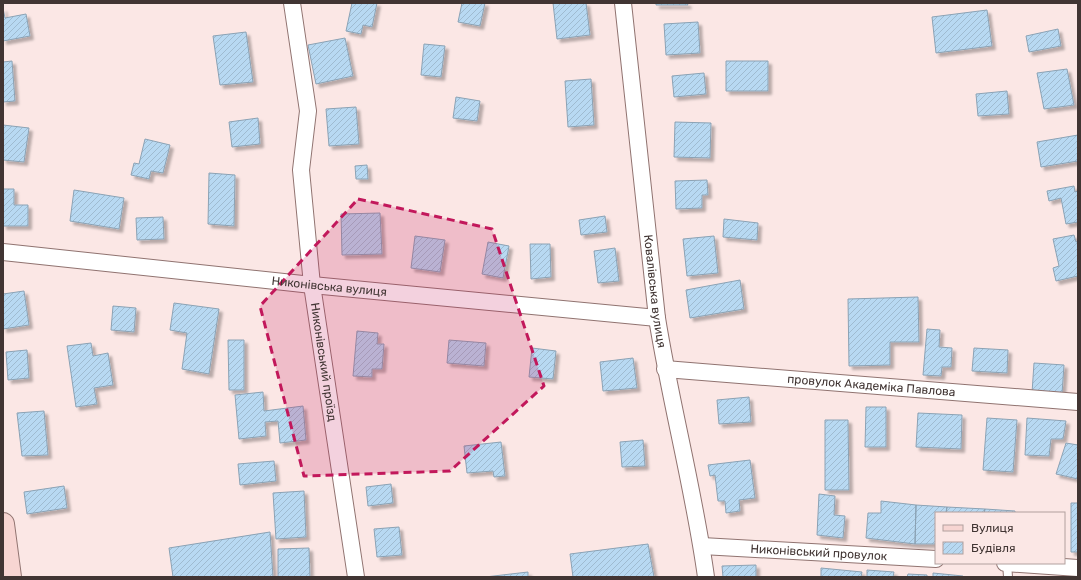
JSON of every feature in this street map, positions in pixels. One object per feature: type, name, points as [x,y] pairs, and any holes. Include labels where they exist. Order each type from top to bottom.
[{"type":"main road","points":[[3,524],[10,577]]},
{"type":"street","name":"Никонівський проїзд","points":[[292,3],[308,111],[301,170],[312,284],[356,577]]},
{"type":"street","name":"Ковалівська вулиця","points":[[623,3],[657,318],[665,369],[702,546],[706,577]]},
{"type":"street","name":"Никонівська вулиця","points":[[3,252],[657,318]]},
{"type":"street","name":"провулок Академіка Павлова","points":[[665,369],[1078,402]]},
{"type":"street","name":"Никонівський провулок","points":[[702,546],[935,559]]},
{"type":"street","points":[[1020,564],[1078,568]]},
{"type":"lane","points":[[1006,564],[1008,577]]},
{"type":"highlighted area","points":[[358,199],[492,229],[544,386],[450,471],[304,476],[260,306]]},
{"type":"building","points":[[352,3],[377,3],[372,27],[363,25],[361,34],[346,31]]},
{"type":"building","points":[[462,3],[485,3],[480,26],[458,22]]},
{"type":"building","points":[[553,3],[586,3],[590,35],[557,39]]},
{"type":"building","points":[[656,3],[687,3],[688,5],[656,5]]},
{"type":"building","points":[[3,8],[5,18],[26,14],[30,36],[3,41]]},
{"type":"building","points":[[987,10],[992,46],[936,53],[932,17]]},
{"type":"building","points":[[698,22],[700,53],[666,55],[664,24]]},
{"type":"building","points":[[1058,29],[1061,46],[1029,52],[1026,36]]},
{"type":"building","points":[[246,32],[253,82],[220,85],[213,36]]},
{"type":"building","points":[[345,38],[353,76],[316,84],[308,45]]},
{"type":"building","points":[[424,44],[445,46],[441,77],[421,75]]},
{"type":"building","points":[[12,61],[15,101],[3,102],[3,62]]},
{"type":"building","points":[[726,61],[768,61],[768,91],[726,91]]},
{"type":"building","points":[[1067,69],[1074,105],[1044,109],[1037,73]]},
{"type":"building","points":[[704,73],[706,94],[674,97],[672,76]]},
{"type":"building","points":[[591,79],[594,125],[568,127],[565,81]]},
{"type":"building","points":[[1007,91],[1009,114],[978,116],[976,94]]},
{"type":"building","points":[[456,97],[480,101],[477,121],[453,118]]},
{"type":"building","points":[[356,107],[359,144],[329,146],[326,109]]},
{"type":"building","points":[[258,118],[260,144],[232,147],[229,122]]},
{"type":"building","points":[[675,122],[711,123],[710,158],[674,157]]},
{"type":"building","points":[[3,125],[29,128],[24,162],[3,160]]},
{"type":"building","points":[[1078,135],[1078,161],[1041,167],[1037,142]]},
{"type":"building","points":[[145,139],[170,145],[163,173],[151,171],[149,179],[131,175],[134,163],[139,164]]},
{"type":"building","points":[[367,165],[368,179],[356,179],[355,166]]},
{"type":"building","points":[[209,173],[235,175],[234,226],[208,224]]},
{"type":"building","points":[[707,180],[708,195],[702,195],[702,208],[676,209],[675,181]]},
{"type":"building","points":[[1074,186],[1075,192],[1078,191],[1078,222],[1066,224],[1061,198],[1049,201],[1047,191]]},
{"type":"building","points":[[3,189],[14,189],[14,205],[28,205],[28,226],[3,226]]},
{"type":"building","points":[[74,190],[124,198],[119,229],[70,221]]},
{"type":"building","points":[[380,213],[382,254],[342,255],[341,214]]},
{"type":"building","points":[[605,216],[607,232],[581,235],[579,220]]},
{"type":"building","points":[[163,217],[164,239],[137,240],[136,218]]},
{"type":"building","points":[[724,219],[758,223],[757,240],[723,237]]},
{"type":"building","points":[[1074,235],[1076,242],[1078,241],[1078,276],[1056,281],[1053,268],[1059,266],[1053,239]]},
{"type":"building","points":[[415,236],[445,240],[440,272],[411,268]]},
{"type":"building","points":[[714,236],[718,273],[687,276],[683,239]]},
{"type":"building","points":[[488,242],[509,246],[503,278],[482,274]]},
{"type":"building","points":[[530,244],[550,244],[551,277],[531,279]]},
{"type":"building","points":[[615,248],[619,281],[598,283],[594,251]]},
{"type":"building","points":[[740,280],[744,309],[690,318],[686,290]]},
{"type":"building","points":[[24,291],[29,325],[3,329],[3,294]]},
{"type":"building","points":[[918,297],[919,342],[890,342],[890,365],[849,366],[848,299]]},
{"type":"building","points":[[174,303],[219,309],[209,374],[182,369],[187,333],[170,330]]},
{"type":"building","points":[[113,306],[136,308],[134,332],[111,330]]},
{"type":"building","points":[[927,329],[940,330],[939,347],[952,348],[951,367],[942,367],[941,376],[923,375]]},
{"type":"building","points":[[357,331],[378,333],[377,344],[384,344],[382,369],[372,369],[372,377],[353,376]]},
{"type":"building","points":[[228,340],[244,340],[244,390],[229,390]]},
{"type":"building","points":[[449,340],[486,343],[484,366],[447,363]]},
{"type":"building","points":[[91,343],[93,356],[108,353],[113,385],[94,388],[97,404],[76,407],[67,346]]},
{"type":"building","points":[[532,348],[556,351],[553,379],[529,377]]},
{"type":"building","points":[[974,348],[1008,350],[1007,373],[972,371]]},
{"type":"building","points":[[27,350],[29,378],[8,380],[6,352]]},
{"type":"building","points":[[633,358],[637,388],[603,391],[600,362]]},
{"type":"building","points":[[1034,363],[1064,365],[1062,394],[1032,393]]},
{"type":"building","points":[[263,392],[264,411],[303,406],[306,440],[280,443],[278,421],[265,422],[266,436],[239,439],[235,395]]},
{"type":"building","points":[[749,397],[751,422],[719,424],[717,400]]},
{"type":"building","points":[[866,407],[886,407],[886,447],[865,447]]},
{"type":"building","points":[[44,411],[48,455],[22,456],[17,413]]},
{"type":"building","points":[[918,413],[962,415],[961,449],[916,447]]},
{"type":"building","points":[[987,418],[1017,420],[1013,472],[983,470]]},
{"type":"building","points":[[1027,418],[1066,421],[1063,439],[1051,439],[1049,456],[1025,455]]},
{"type":"building","points":[[825,420],[848,420],[849,490],[825,490]]},
{"type":"building","points":[[643,440],[645,466],[622,467],[620,442]]},
{"type":"building","points":[[501,442],[505,476],[494,477],[493,471],[467,473],[464,446]]},
{"type":"building","points":[[1066,443],[1078,445],[1078,479],[1056,474]]},
{"type":"building","points":[[750,460],[755,498],[739,500],[740,511],[726,513],[725,501],[718,501],[715,475],[710,476],[708,465]]},
{"type":"building","points":[[274,461],[276,481],[240,485],[238,464]]},
{"type":"building","points":[[391,484],[393,503],[368,506],[366,487]]},
{"type":"building","points":[[64,486],[67,508],[27,514],[24,492]]},
{"type":"building","points":[[304,491],[306,537],[276,539],[273,493]]},
{"type":"building","points":[[819,494],[835,496],[834,515],[845,516],[843,538],[817,535]]},
{"type":"building","points":[[881,501],[916,505],[915,544],[866,538],[868,513],[881,513]]},
{"type":"building","points":[[1071,503],[1078,503],[1078,552],[1071,552]]},
{"type":"building","points":[[916,505],[947,507],[946,512],[935,512],[935,544],[915,544]]},
{"type":"building","points":[[947,507],[985,509],[984,512],[946,512]]},
{"type":"building","points":[[985,509],[1015,511],[1015,512],[984,512]]},
{"type":"building","points":[[399,527],[402,555],[377,557],[374,529]]},
{"type":"building","points":[[270,532],[273,577],[173,577],[169,548]]},
{"type":"building","points":[[648,544],[654,577],[573,577],[570,554]]},
{"type":"building","points":[[309,548],[310,577],[278,577],[278,549]]},
{"type":"building","points":[[756,565],[756,577],[723,577],[722,566]]},
{"type":"building","points":[[821,568],[862,572],[861,577],[821,577]]},
{"type":"building","points":[[867,570],[894,572],[893,577],[867,577]]},
{"type":"building","points":[[528,572],[528,577],[485,577]]},
{"type":"building","points":[[933,573],[963,576],[963,577],[933,577]]},
{"type":"building","points":[[908,574],[927,575],[927,577],[907,577]]}]
